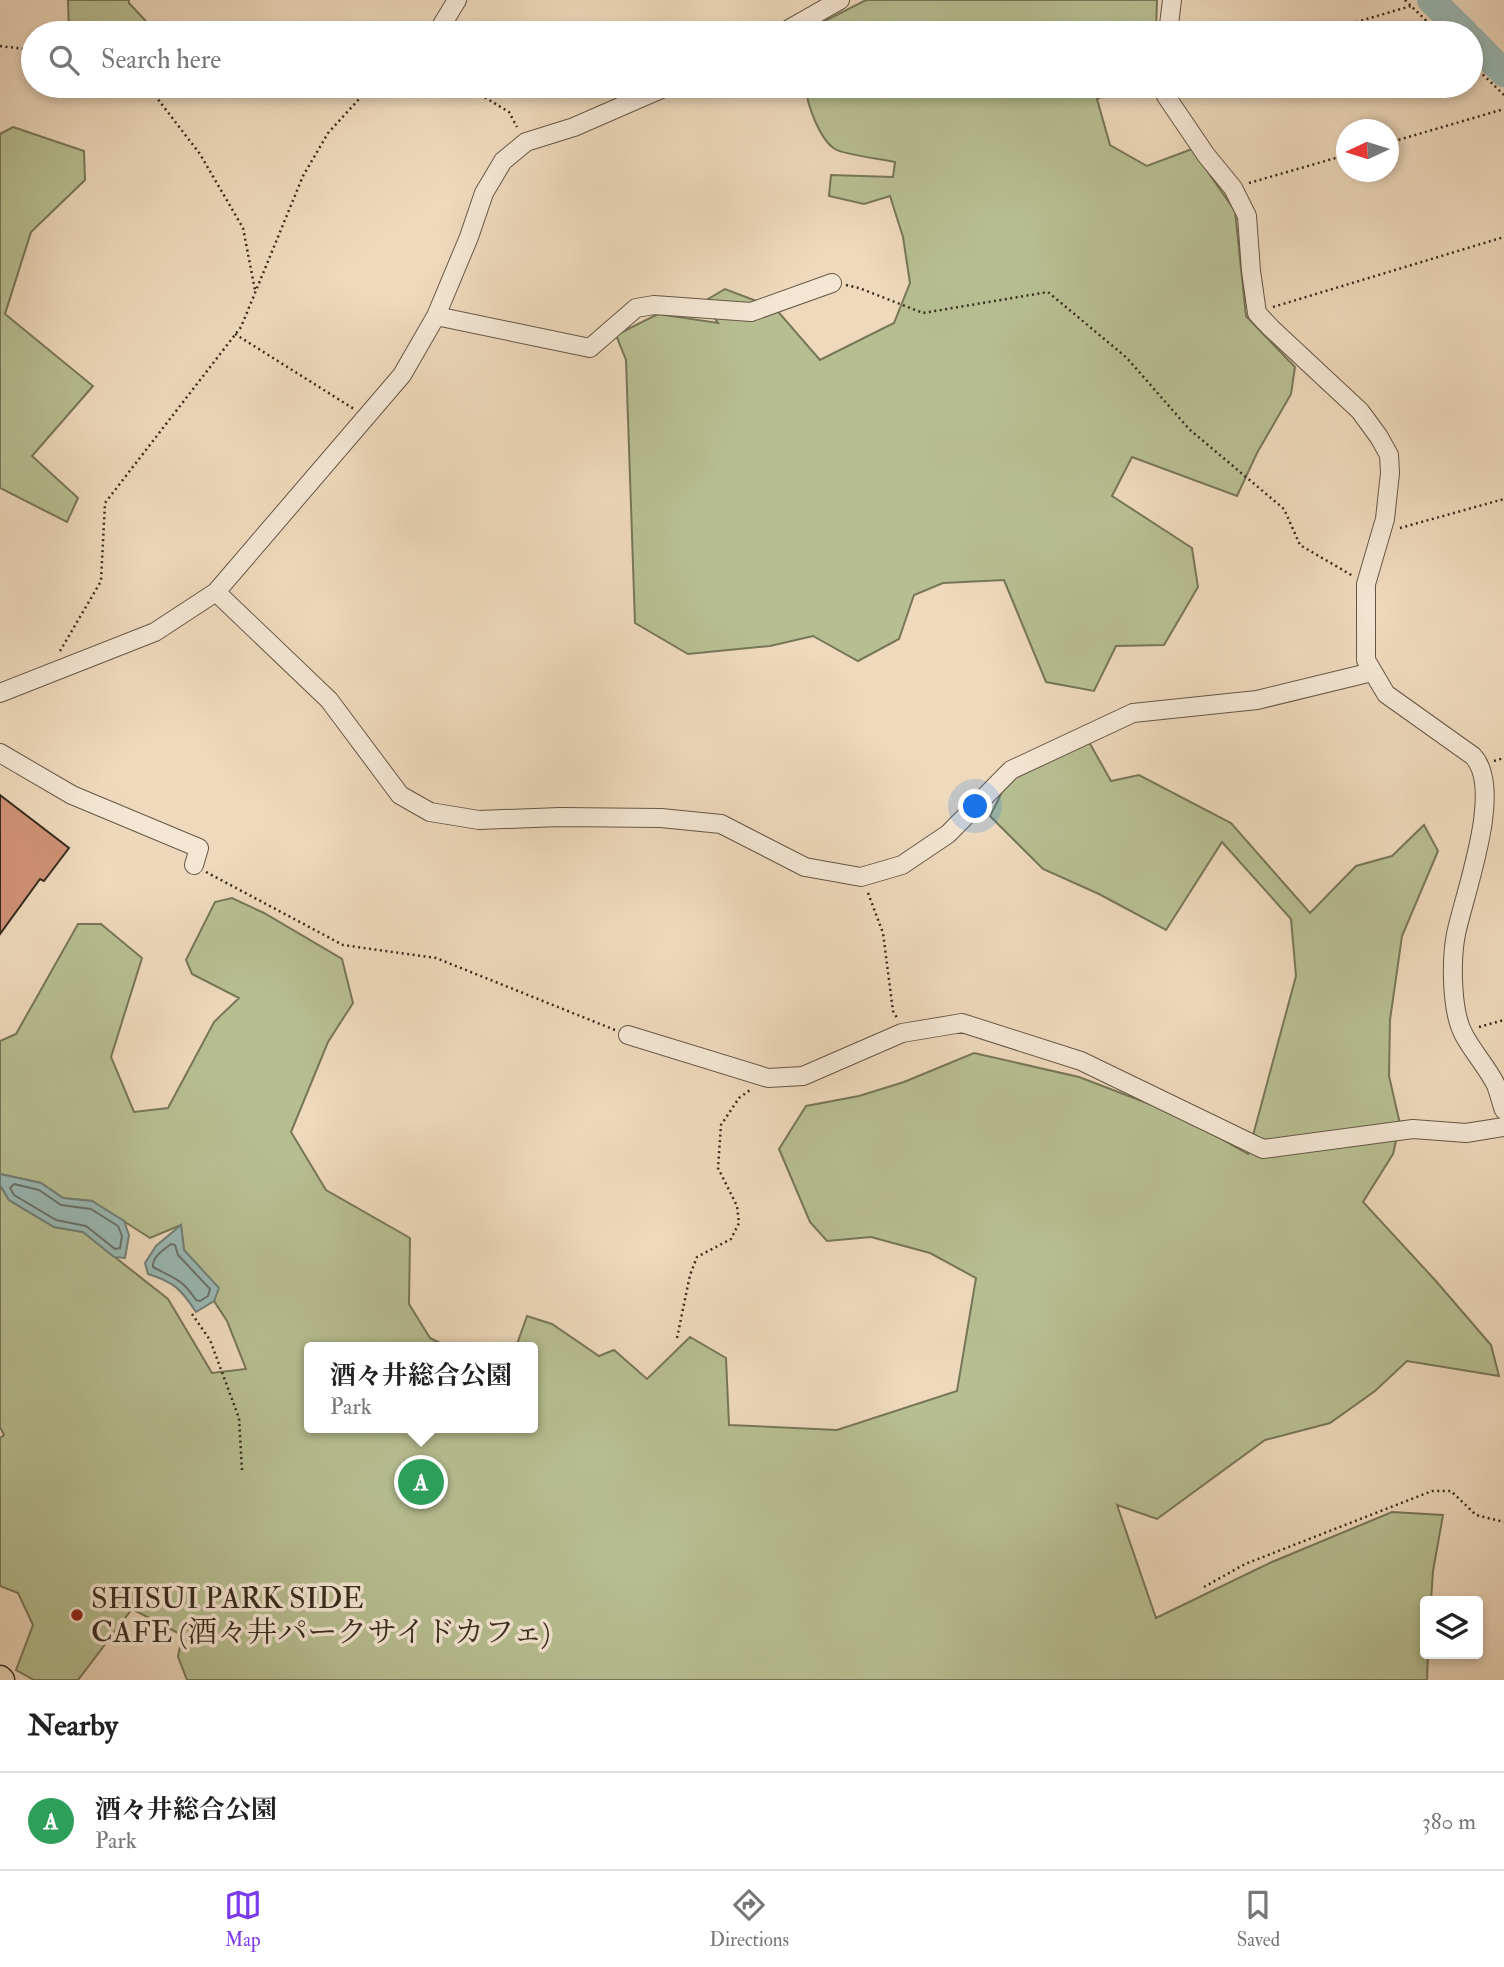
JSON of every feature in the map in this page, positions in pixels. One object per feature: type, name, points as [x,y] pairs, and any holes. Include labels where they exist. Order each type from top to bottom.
[{"type":"street","points":[[444,21],[457,0]]},
{"type":"street","points":[[803,21],[840,0]]},
{"type":"street","points":[[1169,21],[1172,0]]},
{"type":"street","points":[[0,693],[155,632],[216,592],[402,375],[436,316],[484,193],[503,160],[526,142],[574,127],[640,98]]},
{"type":"street","points":[[1167,98],[1206,155],[1233,188],[1247,216],[1257,313],[1360,411],[1390,455],[1385,519],[1366,584],[1366,660],[1386,694],[1473,756],[1483,764],[1486,772],[1490,788],[1488,821],[1456,934],[1453,960],[1454,996],[1462,1032],[1496,1085],[1504,1111]]},
{"type":"street","points":[[436,316],[590,348],[636,308],[654,305],[751,312],[832,283]]},
{"type":"street","points":[[216,592],[329,700],[400,795],[430,812],[479,820],[560,817],[661,818],[721,824],[805,867],[861,877],[902,865],[948,834],[1011,770],[1133,713],[1256,700],[1372,672]]},
{"type":"street","points":[[0,752],[72,795],[199,848],[194,865]]},
{"type":"street","points":[[628,1035],[768,1078],[803,1076],[908,1032],[962,1023],[1068,1057],[1263,1149],[1413,1129],[1466,1133],[1504,1126]]},
{"type":"path","points":[[1405,0],[1427,21]]},
{"type":"path","points":[[1360,21],[1411,6]]},
{"type":"path","points":[[0,46],[21,49]]},
{"type":"path","points":[[1483,75],[1504,95]]},
{"type":"path","points":[[156,98],[200,154],[243,228],[255,289]]},
{"type":"path","points":[[46,675],[101,581],[105,503],[241,327],[303,176],[328,133],[360,98]]},
{"type":"path","points":[[486,98],[509,112],[526,142]]},
{"type":"path","points":[[1399,140],[1504,109]]},
{"type":"path","points":[[1233,188],[1336,158]]},
{"type":"path","points":[[1257,313],[1504,237]]},
{"type":"path","points":[[832,283],[859,288],[923,313],[1048,292],[1128,358],[1189,429],[1284,509],[1300,545],[1366,584]]},
{"type":"path","points":[[236,334],[367,417]]},
{"type":"path","points":[[1380,534],[1504,499]]},
{"type":"path","points":[[194,865],[343,945],[436,958],[628,1035]]},
{"type":"path","points":[[861,877],[883,933],[893,1011],[908,1032]]},
{"type":"path","points":[[1462,1032],[1504,1020]]},
{"type":"path","points":[[677,1338],[690,1275],[697,1257],[731,1239],[738,1223],[737,1206],[718,1168],[721,1125],[739,1098],[768,1078]]},
{"type":"path","points":[[192,1314],[210,1340],[239,1418],[242,1470]]},
{"type":"path","points":[[1205,1587],[1245,1564],[1432,1492],[1451,1491],[1476,1515],[1504,1522]]},
{"type":"green space","points":[[68,0],[129,0],[146,21],[69,21]]},
{"type":"green space","points":[[866,0],[1157,0],[1156,21],[825,21]]},
{"type":"green space","points":[[808,98],[1099,98],[1097,99],[1110,145],[1147,166],[1192,149],[1235,211],[1246,316],[1295,367],[1291,394],[1257,453],[1237,496],[1132,457],[1112,496],[1192,548],[1198,587],[1164,645],[1116,646],[1094,691],[1046,682],[1004,580],[943,583],[914,595],[899,639],[858,661],[813,636],[770,646],[688,654],[635,623],[626,360],[616,335],[658,314],[718,323],[703,302],[725,289],[775,308],[820,360],[894,323],[910,283],[903,237],[890,196],[864,204],[829,196],[831,175],[893,177],[895,162],[835,149],[824,138]]},
{"type":"green space","points":[[13,127],[84,151],[85,180],[31,232],[5,314],[93,386],[32,456],[78,498],[67,522],[0,488],[0,134]]},
{"type":"green space","points":[[1089,742],[1111,781],[1139,775],[1231,823],[1310,913],[1356,866],[1392,856],[1424,825],[1438,851],[1402,936],[1390,1020],[1389,1076],[1400,1124],[1393,1154],[1363,1202],[1491,1345],[1499,1376],[1407,1361],[1375,1391],[1330,1423],[1265,1440],[1157,1519],[1117,1505],[1156,1618],[1272,1562],[1392,1512],[1443,1515],[1431,1596],[1420,1596],[1420,1659],[1428,1659],[1427,1680],[187,1680],[178,1657],[182,1635],[132,1609],[78,1680],[34,1680],[16,1670],[33,1625],[18,1593],[0,1586],[0,1438],[4,1435],[0,1427],[0,1185],[9,1200],[54,1227],[83,1232],[168,1299],[212,1373],[246,1369],[227,1321],[214,1301],[218,1288],[184,1250],[181,1225],[150,1238],[92,1201],[63,1198],[41,1183],[0,1175],[0,1041],[16,1034],[78,924],[101,924],[142,958],[111,1057],[134,1112],[168,1108],[214,1022],[239,998],[192,974],[186,960],[215,902],[232,898],[264,913],[342,959],[353,1003],[328,1042],[291,1132],[326,1190],[410,1238],[409,1304],[430,1338],[438,1342],[304,1342],[304,1433],[538,1433],[538,1342],[518,1342],[527,1316],[552,1324],[599,1356],[614,1350],[647,1379],[690,1337],[726,1358],[729,1425],[837,1430],[957,1391],[976,1278],[930,1253],[871,1237],[827,1241],[810,1222],[779,1149],[806,1106],[859,1096],[904,1082],[974,1053],[1079,1077],[1181,1116],[1248,1154],[1296,976],[1291,919],[1222,842],[1166,930],[1099,894],[1043,869],[990,816],[1010,776]]},
{"type":"water","points":[[0,1174],[41,1183],[63,1198],[92,1201],[124,1221],[129,1235],[125,1258],[114,1257],[83,1232],[54,1227],[9,1200],[0,1185]]},
{"type":"water","points":[[181,1225],[184,1250],[219,1288],[214,1301],[196,1312],[176,1287],[148,1274],[145,1263],[156,1246]]},
{"type":"building","points":[[0,795],[69,848],[44,881],[40,879],[0,934]]},
{"type":"waterway","points":[[1431,0],[1453,21]]},
{"type":"waterway","points":[[1483,51],[1504,73]]},
{"type":"place","name":"酒々井総合公園","points":[[421,1482]]},
{"type":"place","name":"SHISUI PARK SIDE CAFE (酒々井パークサイドカフェ)","points":[[77,1615]]}]
